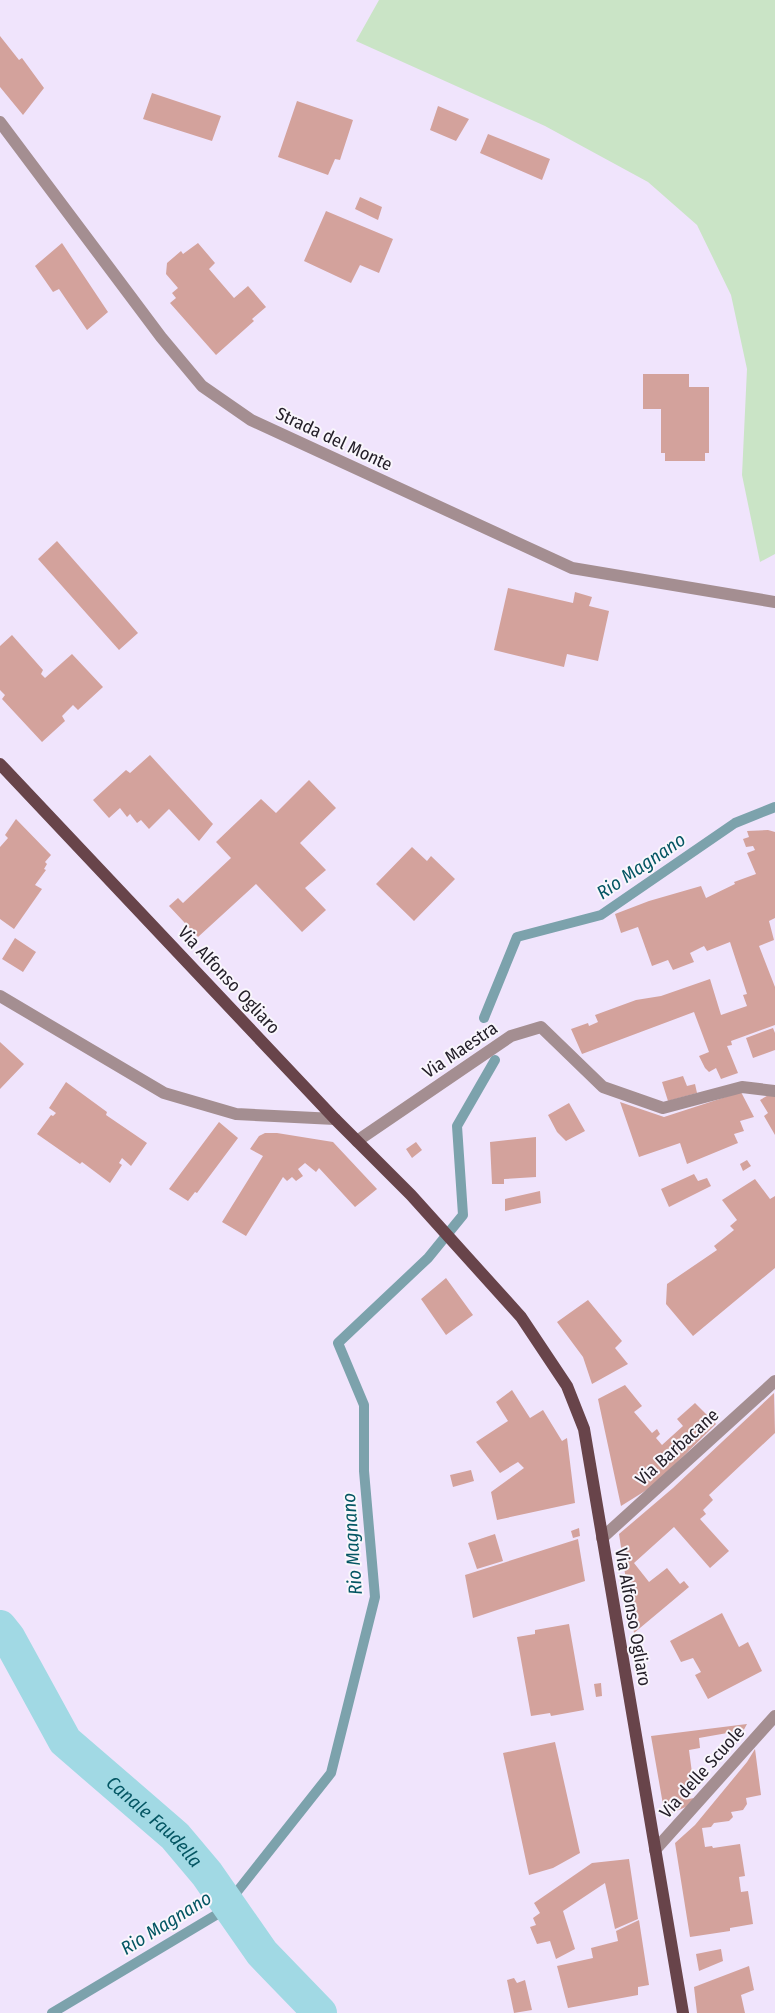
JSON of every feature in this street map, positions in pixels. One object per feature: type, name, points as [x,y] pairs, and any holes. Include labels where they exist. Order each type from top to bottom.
[{"type":"main road","name":"Via Alfonso Ogliaro","points":[[0,764],[335,1119],[411,1195],[521,1318],[567,1386],[584,1429],[682,2013]]},
{"type":"street","name":"Strada del Monte","points":[[0,122],[161,337],[202,386],[251,420],[572,568],[775,602]]},
{"type":"street","points":[[0,996],[164,1093],[236,1114],[335,1119]]},
{"type":"street","name":"Via Maestra","points":[[358,1141],[512,1036],[541,1027],[603,1087],[663,1108],[742,1087],[775,1091]]},
{"type":"street","name":"Via Barbacane","points":[[602,1538],[775,1381]]},
{"type":"street","name":"Via delle Scuole","points":[[655,1850],[775,1716]]},
{"type":"green space","points":[[379,0],[775,0],[775,554],[760,562],[742,475],[747,369],[731,295],[697,225],[648,182],[545,126],[356,41]]},
{"type":"building","points":[[0,36],[19,60],[22,58],[44,88],[23,115],[0,87]]},
{"type":"building","points":[[152,93],[221,116],[212,141],[143,119]]},
{"type":"building","points":[[297,101],[353,120],[340,160],[335,159],[328,175],[278,157]]},
{"type":"building","points":[[438,106],[469,119],[456,141],[430,130]]},
{"type":"building","points":[[488,134],[550,159],[542,180],[480,153]]},
{"type":"building","points":[[360,197],[382,207],[378,220],[355,209]]},
{"type":"building","points":[[326,211],[393,239],[379,273],[360,265],[351,283],[304,261]]},
{"type":"building","points":[[62,243],[108,312],[87,330],[59,289],[53,292],[35,266]]},
{"type":"building","points":[[198,243],[215,263],[209,269],[234,298],[248,286],[266,307],[252,319],[254,321],[216,355],[170,303],[176,298],[172,293],[178,288],[166,274],[167,263],[181,251],[183,254]]},
{"type":"building","points":[[643,374],[689,374],[689,387],[709,387],[709,453],[705,453],[705,461],[665,461],[665,453],[661,453],[661,409],[643,409]]},
{"type":"building","points":[[57,541],[138,633],[119,650],[38,559]]},
{"type":"building","points":[[508,588],[573,603],[575,592],[592,597],[589,606],[609,611],[598,661],[567,654],[564,667],[494,650]]},
{"type":"building","points":[[12,635],[43,670],[41,674],[45,678],[72,654],[103,687],[78,710],[73,705],[62,716],[65,721],[42,742],[2,699],[5,695],[0,690],[0,646]]},
{"type":"building","points":[[150,755],[213,824],[199,841],[169,809],[149,829],[141,820],[137,823],[130,814],[127,817],[120,808],[109,818],[93,800],[126,770],[130,773]]},
{"type":"building","points":[[309,780],[336,808],[300,843],[326,870],[305,888],[326,910],[302,932],[256,884],[198,937],[169,906],[178,898],[183,903],[231,858],[216,842],[261,799],[276,813]]},
{"type":"building","points":[[16,819],[51,855],[45,862],[47,864],[44,869],[46,870],[35,885],[42,889],[14,929],[0,919],[0,847],[8,838],[5,835]]},
{"type":"building","points":[[768,830],[775,832],[775,918],[769,921],[774,940],[759,946],[775,987],[775,1025],[731,1041],[732,1045],[727,1046],[738,1073],[721,1079],[716,1068],[709,1072],[705,1068],[699,1056],[709,1052],[694,1012],[582,1054],[571,1029],[588,1023],[589,1026],[598,1022],[595,1015],[636,1000],[661,996],[710,979],[721,1015],[747,1006],[743,995],[747,994],[730,942],[707,951],[704,946],[690,953],[694,962],[673,970],[668,960],[652,966],[638,927],[621,933],[615,914],[649,901],[701,886],[706,898],[735,884],[734,882],[756,874],[747,853],[755,850],[753,846],[746,847],[743,839],[749,837],[747,831]]},
{"type":"building","points":[[412,847],[427,861],[431,856],[455,879],[414,921],[376,884]]},
{"type":"building","points":[[15,938],[36,952],[23,972],[2,959]]},
{"type":"building","points":[[773,1028],[775,1033],[775,1050],[753,1058],[746,1038]]},
{"type":"building","points":[[0,1042],[24,1064],[0,1089]]},
{"type":"building","points":[[683,1076],[687,1086],[695,1084],[697,1093],[668,1101],[662,1082]]},
{"type":"building","points":[[66,1082],[107,1112],[106,1115],[147,1143],[131,1166],[122,1158],[119,1163],[122,1165],[110,1183],[82,1162],[80,1164],[37,1134],[51,1115],[53,1116],[56,1113],[49,1108]]},
{"type":"building","points":[[741,1092],[754,1117],[740,1121],[744,1131],[734,1134],[738,1143],[687,1164],[680,1143],[639,1157],[620,1102],[664,1117]]},
{"type":"building","points":[[772,1093],[775,1097],[775,1135],[764,1116],[768,1113],[760,1100]]},
{"type":"building","points":[[569,1103],[585,1131],[566,1141],[557,1132],[548,1115]]},
{"type":"building","points":[[219,1122],[238,1138],[197,1193],[195,1192],[188,1201],[169,1189]]},
{"type":"building","points":[[265,1133],[277,1133],[333,1142],[377,1189],[355,1207],[319,1168],[316,1172],[305,1163],[298,1169],[303,1176],[296,1181],[292,1177],[287,1181],[283,1177],[246,1236],[222,1222],[263,1156],[250,1149],[259,1136]]},
{"type":"building","points":[[536,1137],[536,1177],[504,1179],[504,1184],[492,1184],[490,1142]]},
{"type":"building","points":[[416,1142],[422,1150],[412,1158],[406,1149]]},
{"type":"building","points":[[747,1160],[751,1166],[743,1171],[740,1164]]},
{"type":"building","points":[[694,1174],[698,1181],[707,1178],[711,1186],[669,1207],[661,1189]]},
{"type":"building","points":[[755,1179],[770,1199],[775,1196],[775,1268],[693,1336],[666,1304],[667,1284],[717,1250],[714,1246],[734,1230],[730,1226],[737,1220],[722,1200]]},
{"type":"building","points":[[540,1191],[541,1203],[505,1211],[505,1199]]},
{"type":"building","points":[[446,1278],[473,1315],[446,1335],[421,1299]]},
{"type":"building","points":[[588,1300],[622,1341],[615,1348],[628,1364],[592,1384],[583,1357],[557,1322]]},
{"type":"building","points":[[625,1385],[642,1406],[634,1412],[652,1433],[657,1429],[660,1434],[656,1438],[662,1445],[683,1426],[677,1419],[695,1403],[716,1424],[653,1486],[621,1506],[598,1399]]},
{"type":"building","points":[[512,1390],[530,1418],[543,1410],[562,1441],[567,1438],[575,1503],[497,1520],[491,1492],[524,1468],[518,1462],[500,1473],[476,1442],[508,1421],[496,1402]]},
{"type":"building","points":[[774,1393],[775,1433],[709,1495],[713,1500],[703,1510],[706,1514],[700,1519],[729,1551],[710,1568],[674,1527],[634,1563],[649,1582],[667,1568],[680,1584],[684,1581],[689,1587],[634,1633],[619,1534],[673,1488]]},
{"type":"building","points":[[471,1470],[474,1481],[453,1487],[450,1475]]},
{"type":"building","points":[[579,1528],[580,1536],[573,1538],[571,1531]]},
{"type":"building","points":[[495,1534],[503,1561],[477,1569],[468,1543]]},
{"type":"building","points":[[578,1539],[585,1581],[473,1618],[465,1575]]},
{"type":"building","points":[[722,1613],[739,1647],[748,1642],[762,1671],[708,1699],[695,1675],[701,1672],[693,1658],[681,1662],[670,1641]]},
{"type":"building","points":[[569,1624],[584,1710],[551,1716],[550,1713],[531,1716],[517,1637],[535,1634],[535,1630]]},
{"type":"building","points":[[601,1683],[602,1696],[596,1697],[594,1684]]},
{"type":"building","points":[[747,1724],[735,1746],[733,1732],[699,1738],[700,1748],[689,1750],[694,1788],[689,1799],[694,1798],[688,1806],[665,1816],[651,1736]]},
{"type":"building","points":[[555,1742],[580,1853],[553,1868],[529,1875],[503,1753]]},
{"type":"building","points":[[755,1749],[761,1795],[746,1798],[747,1804],[743,1810],[731,1812],[733,1817],[729,1821],[714,1823],[711,1827],[702,1828],[705,1847],[712,1846],[713,1848],[740,1844],[745,1876],[739,1877],[741,1892],[748,1891],[753,1924],[730,1928],[730,1931],[690,1937],[675,1843],[695,1825],[747,1762]]},
{"type":"building","points":[[629,1859],[638,1919],[615,1929],[605,1883],[563,1911],[575,1949],[556,1959],[550,1941],[537,1944],[530,1927],[536,1925],[533,1918],[540,1913],[534,1903],[592,1863]]},
{"type":"building","points":[[639,1920],[649,1985],[638,1987],[638,1995],[568,2008],[557,1966],[593,1958],[591,1948],[618,1941],[616,1931]]},
{"type":"building","points":[[721,1949],[723,1961],[699,1971],[696,1954]]},
{"type":"building","points":[[749,1966],[754,1990],[741,1995],[745,2013],[697,2013],[694,1987]]},
{"type":"building","points":[[514,1978],[517,1983],[525,1980],[532,2010],[514,2013],[507,1980]]},
{"type":"waterway","name":"Rio Magnano","points":[[484,1018],[517,937],[601,915],[735,823],[775,807]]},
{"type":"waterway","name":"Rio Magnano","points":[[52,2013],[221,1912],[331,1773],[375,1597],[364,1471],[364,1405],[338,1343],[428,1258],[463,1215],[457,1126],[495,1060]]},
{"type":"waterway","name":"Canale Faudella","points":[[0,1627],[8,1637],[65,1741],[175,1836],[207,1874],[262,1953],[320,2013]]}]
